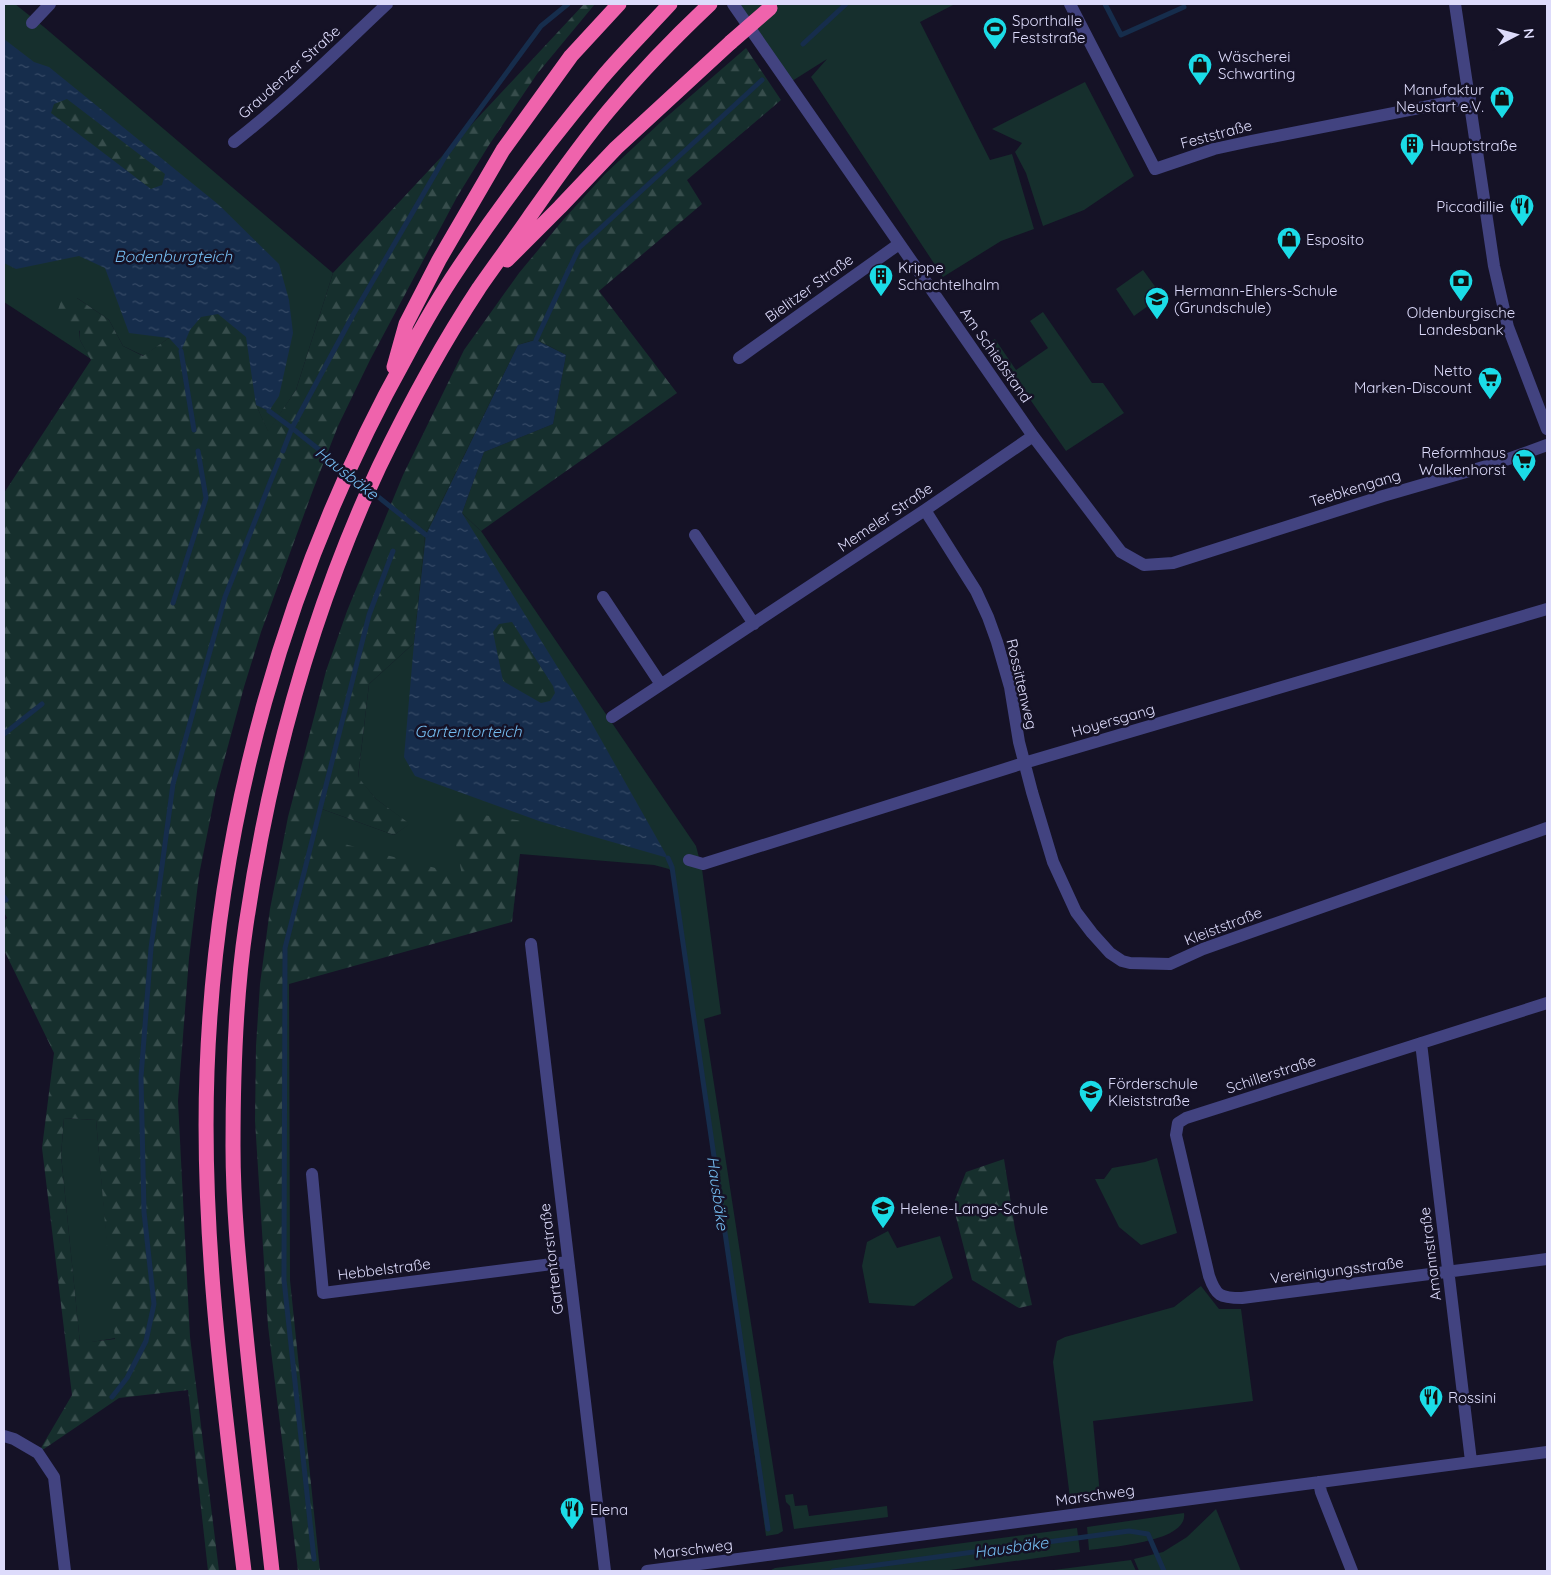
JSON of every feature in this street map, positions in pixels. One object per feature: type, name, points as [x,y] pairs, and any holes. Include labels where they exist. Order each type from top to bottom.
[{"type":"highway","points":[[388,390],[406,324],[439,260],[479,190],[503,150],[571,56],[619,4]]},
{"type":"highway","points":[[244,1571],[219,1368],[207,1205],[207,1075],[210,999],[220,912],[230,850],[256,737],[277,659],[307,569],[338,493],[358,448],[421,329],[456,271],[524,176],[603,76],[670,4]]},
{"type":"highway","points":[[272,1571],[238,1254],[233,1151],[234,1075],[238,997],[245,928],[256,863],[287,724],[309,648],[360,511],[380,466],[418,393],[478,290],[545,194],[609,110],[707,6]]},
{"type":"highway","points":[[478,290],[616,148],[772,6]]},
{"type":"street","points":[[32,23],[50,4]]},
{"type":"street","name":"Graudenzer Straße","points":[[234,142],[259,123],[298,88],[387,4]]},
{"type":"street","name":"Am Schießstand","points":[[733,4],[1033,436],[1121,552],[1144,564],[1173,563]]},
{"type":"street","name":"Feststraße","points":[[1070,4],[1155,169],[1214,149],[1470,98]]},
{"type":"street","points":[[1455,4],[1494,266],[1502,306],[1508,327],[1546,423]]},
{"type":"street","name":"Bielitzer Straße","points":[[739,358],[899,244]]},
{"type":"street","name":"Memeler Straße","points":[[612,717],[660,683],[754,624],[1033,436]]},
{"type":"street","name":"Teebkengang","points":[[1173,563],[1365,501],[1497,463],[1547,445]]},
{"type":"street","name":"Rossittenweg","points":[[925,510],[976,591],[988,617],[1010,687],[1018,742],[1024,763]]},
{"type":"street","points":[[694,536],[754,624]]},
{"type":"street","points":[[603,597],[660,683]]},
{"type":"street","name":"Hoyersgang","points":[[689,860],[703,864],[1024,763],[1547,609]]},
{"type":"street","name":"Kleiststraße","points":[[1024,763],[1053,862],[1076,912],[1110,953],[1122,961],[1135,964],[1170,964],[1203,949],[1547,828]]},
{"type":"street","name":"Gartentorstraße","points":[[531,944],[605,1571]]},
{"type":"street","name":"Schillerstraße","points":[[1220,1296],[1213,1288],[1208,1276],[1176,1135],[1178,1123],[1186,1118],[1547,1003]]},
{"type":"street","name":"Amannstraße","points":[[1421,1043],[1472,1461]]},
{"type":"street","name":"Hebbelstraße","points":[[312,1174],[323,1293],[568,1262]]},
{"type":"street","name":"Vereinigungsstraße","points":[[1220,1296],[1242,1298],[1547,1258]]},
{"type":"street","points":[[4,1436],[14,1439],[38,1453],[54,1478],[65,1571]]},
{"type":"street","name":"Marschweg","points":[[647,1571],[1547,1452]]},
{"type":"street","points":[[1319,1482],[1321,1492],[1352,1571]]},
{"type":"green space","name":"Bodenburgteich","points":[[4,4],[15,4],[44,27],[333,273],[296,390],[268,432],[256,405],[181,351],[169,338],[144,356],[123,346],[109,320],[77,298],[80,340],[91,359],[4,302]]},
{"type":"green space","points":[[584,4],[595,4],[537,74],[489,145],[457,197],[370,360],[338,426],[261,632],[216,790],[199,875],[189,958],[178,1101],[190,1337],[219,1571],[208,1571],[188,1390],[119,1398],[38,1453],[72,1395],[42,1148],[54,1053],[4,950],[4,921],[7,918],[4,912],[4,493],[91,360],[80,340],[80,331],[56,316],[62,298],[77,298],[109,320],[123,346],[143,356],[169,338],[181,350],[190,330],[201,317],[218,314],[246,337],[256,405],[268,431],[296,390],[333,273]],"holes":[[[64,1118],[96,1120],[115,1339],[80,1343],[61,1155]]]},
{"type":"green space","points":[[733,4],[955,4],[920,22],[990,160],[1012,154],[1034,229],[1001,241],[943,277],[811,77],[827,59],[789,83]]},
{"type":"green space","points":[[746,48],[781,100],[687,180],[702,204],[599,291],[677,393],[481,531],[462,513],[484,452],[553,424],[566,355],[536,339],[518,345],[425,535],[414,643],[369,684],[358,777],[376,799],[410,824],[394,835],[322,809],[314,836],[462,875],[449,810],[523,821],[512,922],[289,984],[290,1280],[320,1571],[298,1571],[268,1326],[255,1121],[256,1046],[260,984],[270,909],[288,817],[326,671],[347,611],[403,475],[464,350],[519,273],[563,220],[605,174],[663,120]]},
{"type":"green space","points":[[1085,82],[1134,176],[1084,210],[1043,226],[1026,173],[1015,152],[1022,143],[992,129]]},
{"type":"green space","points":[[67,99],[165,174],[162,185],[151,189],[51,113],[54,104]]},
{"type":"green space","points":[[1143,270],[1162,296],[1134,316],[1116,289]]},
{"type":"green space","points":[[1043,312],[1092,383],[1103,383],[1124,413],[1066,451],[990,342],[995,339],[1016,370],[1048,348],[1030,321]]},
{"type":"green space","points":[[536,339],[566,355],[553,424],[484,452],[462,513],[481,531],[696,846],[702,869],[721,1014],[704,1019],[783,1531],[778,1534],[766,1536],[674,875],[669,869],[654,865],[520,854],[512,922],[522,821],[463,876],[314,837],[322,809],[394,835],[409,824],[376,799],[358,778],[369,684],[414,643],[425,535],[518,345]]},
{"type":"green space","points":[[512,622],[553,686],[556,693],[550,701],[541,703],[503,681],[493,632],[498,624]]},
{"type":"green space","points":[[64,1118],[96,1120],[116,1338],[80,1344],[61,1155]]},
{"type":"green space","points":[[1157,1158],[1177,1233],[1141,1245],[1119,1227],[1095,1179],[1104,1179],[1112,1168]]},
{"type":"green space","points":[[1004,1159],[1015,1229],[1032,1305],[1019,1308],[972,1280],[953,1205],[966,1172]]},
{"type":"green space","points":[[888,1231],[897,1248],[940,1236],[953,1278],[914,1306],[869,1303],[862,1266],[867,1242]]},
{"type":"green space","points":[[1201,1286],[1219,1309],[1241,1309],[1253,1401],[1093,1421],[1100,1495],[1070,1498],[1053,1362],[1057,1341],[1065,1337],[1174,1307]]},
{"type":"green space","points":[[793,1494],[795,1506],[807,1505],[809,1516],[887,1506],[888,1517],[794,1529],[790,1506],[786,1502],[785,1495]]},
{"type":"green space","points":[[1216,1509],[1241,1571],[1139,1571],[1134,1559],[1163,1552],[1187,1537]]},
{"type":"green space","points":[[1184,1513],[1182,1523],[1174,1531],[1162,1537],[1130,1545],[1089,1550],[1087,1527]]},
{"type":"green space","points":[[1077,1528],[1080,1552],[943,1571],[769,1571],[775,1568]]},
{"type":"green space","points":[[1131,1560],[1136,1571],[1046,1571]]},
{"type":"water","name":"Bodenburgteich","points":[[4,39],[34,62],[49,67],[219,205],[279,264],[289,300],[293,333],[279,396],[269,411],[256,405],[246,337],[218,314],[201,317],[190,330],[181,351],[169,338],[129,333],[105,268],[79,256],[16,269],[4,263]],"holes":[[[67,99],[165,174],[162,185],[151,189],[51,113],[54,104]]]},
{"type":"water","name":"Gartentorteich","points":[[536,340],[566,355],[553,424],[484,452],[462,513],[586,713],[668,858],[539,821],[415,776],[404,757],[426,535],[518,345]],"holes":[[[512,622],[553,686],[555,693],[550,701],[541,703],[503,681],[493,632],[499,624]]]},
{"type":"waterway","points":[[283,451],[292,428],[353,315],[446,155],[541,26],[568,4]]},
{"type":"waterway","points":[[803,44],[846,4]]},
{"type":"waterway","points":[[1105,4],[1121,35],[1184,7]]},
{"type":"waterway","points":[[536,340],[579,248],[762,80]]},
{"type":"waterway","points":[[181,351],[194,430]]},
{"type":"waterway","name":"Hausbäke","points":[[269,411],[426,535]]},
{"type":"waterway","points":[[173,603],[206,498],[198,451]]},
{"type":"waterway","points":[[112,1397],[127,1378],[146,1341],[154,1304],[144,1212],[141,1077],[151,948],[173,784],[225,597],[279,460]]},
{"type":"waterway","points":[[314,1559],[284,1280],[285,948],[369,615],[393,551]]},
{"type":"waterway","points":[[4,734],[42,704]]},
{"type":"waterway","name":"Hausbäke","points":[[668,858],[672,867],[768,1529]]},
{"type":"waterway","name":"Hausbäke","points":[[833,1571],[1129,1531],[1148,1534],[1164,1571]]},
{"type":"place","name":"Sporthalle Feststraße","points":[[995,50]]},
{"type":"place","name":"Wäscherei Schwarting","points":[[1200,86]]},
{"type":"place","name":"Manufaktur Neustart e.V.","points":[[1502,119]]},
{"type":"place","name":"Hauptstraße","points":[[1412,166]]},
{"type":"place","name":"Piccadillie","points":[[1522,227]]},
{"type":"place","name":"Esposito","points":[[1289,260]]},
{"type":"place","name":"Krippe Schachtelhalm","points":[[881,297]]},
{"type":"place","name":"Oldenburgische Landesbank","points":[[1461,302]]},
{"type":"place","name":"Hermann-Ehlers-Schule (Grundschule)","points":[[1157,320]]},
{"type":"place","name":"Netto Marken-Discount","points":[[1490,400]]},
{"type":"place","name":"Reformhaus Walkenhorst","points":[[1524,482]]},
{"type":"place","name":"Förderschule Kleiststraße","points":[[1091,1113]]},
{"type":"place","name":"Helene-Lange-Schule","points":[[883,1229]]},
{"type":"place","name":"Rossini","points":[[1431,1418]]},
{"type":"place","name":"Elena","points":[[572,1530]]}]
